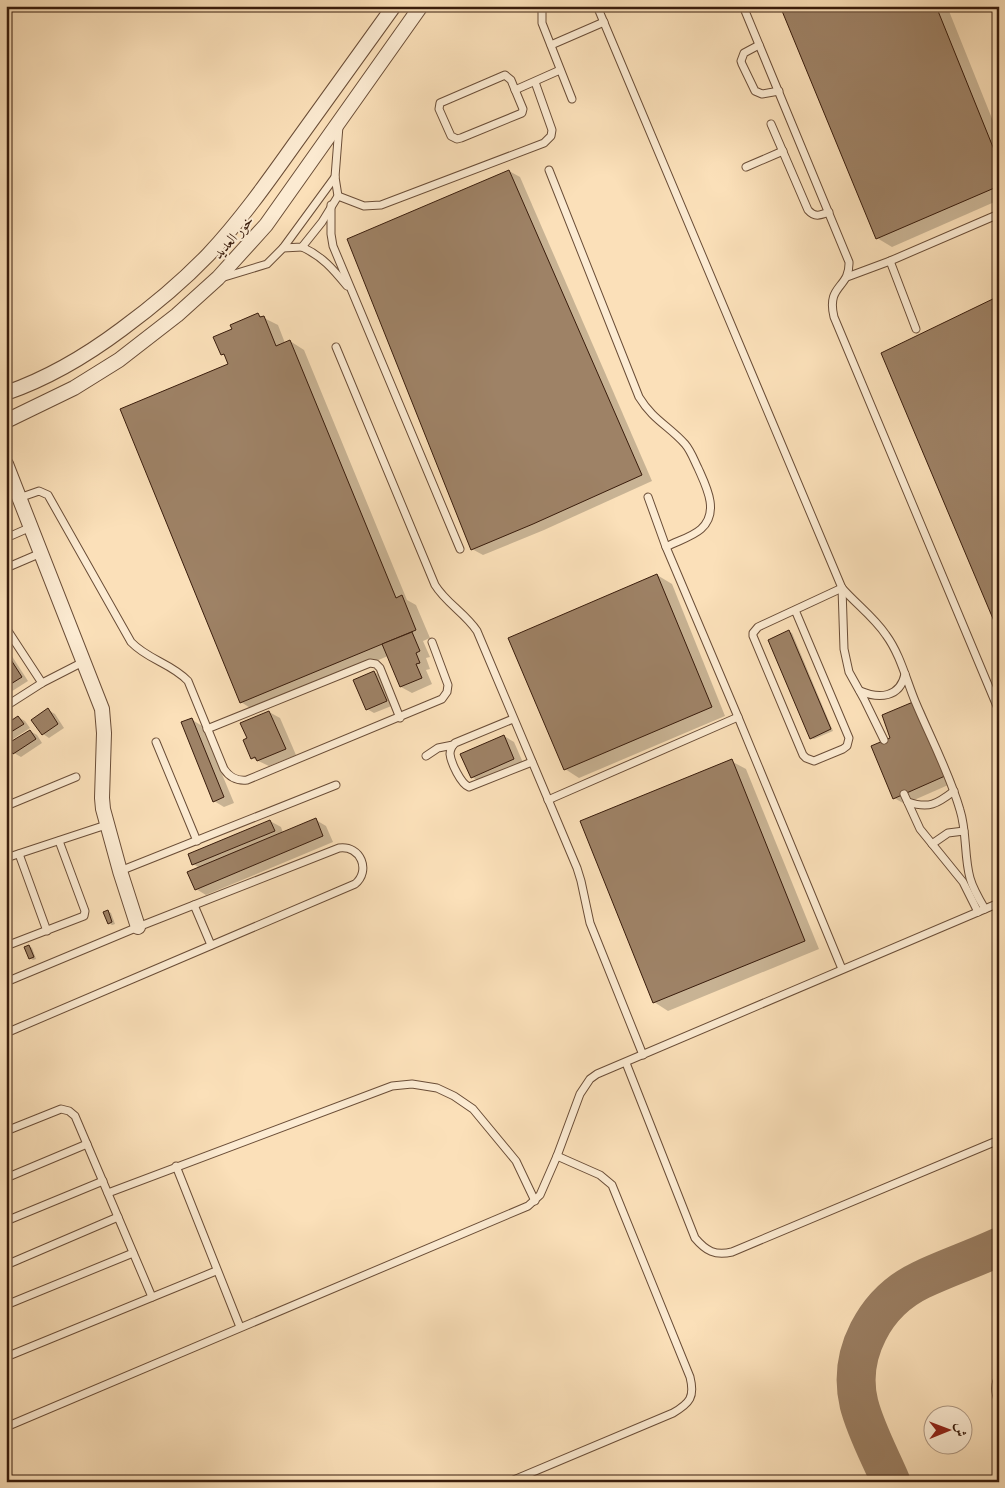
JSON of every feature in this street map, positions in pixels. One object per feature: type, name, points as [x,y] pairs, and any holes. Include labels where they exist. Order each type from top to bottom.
[{"type":"street","name":"خور العديد","points":[[6,392],[45,378],[75,362],[102,344],[157,303],[207,256],[250,206],[394,6]]},
{"type":"street","name":"خور العديد","points":[[6,421],[74,388],[119,360],[177,315],[218,278],[266,225],[421,6]]},
{"type":"street","points":[[6,464],[100,702],[104,717],[102,798],[106,825],[138,927]]},
{"type":"lane","points":[[542,6],[542,22],[572,98]]},
{"type":"lane","points":[[597,6],[842,588],[886,634],[905,674],[954,791],[961,813],[970,878],[981,910]]},
{"type":"lane","points":[[743,6],[849,262],[850,270],[847,277],[840,284],[832,299],[834,317],[999,711]]},
{"type":"lane","points":[[551,45],[604,22]]},
{"type":"lane","points":[[759,45],[744,53],[741,60],[742,64],[755,91],[762,94],[779,92]]},
{"type":"lane","points":[[515,90],[560,70]]},
{"type":"lane","points":[[505,75],[510,78],[515,90],[523,109],[522,113],[461,138],[457,139],[451,136],[439,109],[442,101],[505,75]]},
{"type":"lane","points":[[338,196],[364,206],[381,205],[544,143],[551,136],[552,130],[535,82]]},
{"type":"lane","points":[[302,247],[322,222],[338,196],[335,177],[339,120]]},
{"type":"lane","points":[[771,124],[808,210],[818,216],[829,212]]},
{"type":"lane","points":[[746,168],[782,151]]},
{"type":"lane","points":[[549,170],[639,397],[654,418],[685,444],[707,489],[711,510],[703,528],[666,546]]},
{"type":"lane","points":[[218,278],[267,264],[283,248],[335,177]]},
{"type":"lane","points":[[332,205],[331,234],[333,246],[460,549]]},
{"type":"lane","points":[[847,277],[890,261],[999,214]]},
{"type":"lane","points":[[283,248],[302,247],[315,253],[326,261],[354,294]]},
{"type":"lane","points":[[890,261],[916,329]]},
{"type":"lane","points":[[336,347],[435,585],[444,598],[462,612],[477,631],[577,868],[590,923],[643,1055]]},
{"type":"lane","points":[[19,498],[39,491],[48,495],[131,642],[145,655],[172,668],[188,681],[224,769],[231,777],[247,780],[439,701],[447,692],[448,685],[432,642]]},
{"type":"lane","points":[[648,497],[666,546],[842,969]]},
{"type":"lane","points":[[6,538],[31,527]]},
{"type":"lane","points":[[6,568],[41,553]]},
{"type":"lane","points":[[795,610],[849,738],[843,749],[814,761],[803,755],[753,633],[758,627],[842,588]]},
{"type":"lane","points":[[842,588],[844,649],[849,672],[884,740]]},
{"type":"lane","points":[[6,628],[42,683]]},
{"type":"lane","points":[[6,706],[42,683],[83,662]]},
{"type":"lane","points":[[207,730],[370,663],[376,664],[380,668],[400,718]]},
{"type":"lane","points":[[859,690],[873,696],[887,695],[901,686],[905,674]]},
{"type":"lane","points":[[548,800],[738,716]]},
{"type":"lane","points":[[513,719],[458,741],[450,751],[451,758],[462,782],[469,787],[532,762]]},
{"type":"lane","points":[[156,742],[197,841]]},
{"type":"lane","points":[[426,756],[438,748],[453,745]]},
{"type":"lane","points":[[6,806],[76,777]]},
{"type":"lane","points":[[120,872],[336,785]]},
{"type":"lane","points":[[908,802],[926,806],[939,802],[954,791]]},
{"type":"lane","points":[[904,794],[920,829],[963,882],[981,910]]},
{"type":"lane","points":[[6,858],[106,825]]},
{"type":"lane","points":[[932,844],[948,833],[964,831]]},
{"type":"lane","points":[[6,946],[82,918],[85,914],[59,841]]},
{"type":"lane","points":[[6,982],[138,927],[339,848],[350,848],[360,857],[363,870],[362,876],[354,884],[6,1033]]},
{"type":"lane","points":[[19,854],[47,931]]},
{"type":"lane","points":[[6,1428],[528,1206],[540,1195],[584,1086],[597,1074],[999,903]]},
{"type":"lane","points":[[194,905],[210,945]]},
{"type":"lane","points":[[626,1063],[696,1238],[703,1248],[713,1253],[723,1254],[732,1252],[999,1140]]},
{"type":"lane","points":[[108,1193],[392,1086],[412,1084],[438,1088],[473,1109],[516,1161],[535,1201]]},
{"type":"lane","points":[[6,1131],[62,1109],[69,1111],[75,1116],[152,1297]]},
{"type":"lane","points":[[6,1178],[87,1144]]},
{"type":"lane","points":[[509,1482],[673,1413],[686,1406],[691,1398],[690,1376],[612,1186],[600,1175],[557,1156]]},
{"type":"lane","points":[[176,1166],[216,1271],[240,1327]]},
{"type":"lane","points":[[6,1221],[103,1180]]},
{"type":"lane","points":[[6,1265],[118,1217]]},
{"type":"lane","points":[[6,1305],[133,1253]]},
{"type":"lane","points":[[6,1356],[216,1271]]},
{"type":"lane","points":[[999,1376],[995,1389],[999,1403]]},
{"type":"building","points":[[780,6],[936,6],[999,162],[999,186],[876,239]]},
{"type":"building","points":[[509,170],[642,475],[471,550],[347,239]]},
{"type":"building","points":[[999,296],[999,633],[881,353]]},
{"type":"building","points":[[258,313],[260,317],[264,316],[276,346],[290,340],[396,598],[402,595],[416,630],[240,703],[120,409],[228,364],[224,354],[221,355],[213,337],[232,329],[230,325]]},
{"type":"building","points":[[657,574],[712,707],[564,770],[508,638]]},
{"type":"building","points":[[789,630],[831,729],[810,739],[768,640]]},
{"type":"building","points":[[412,632],[420,651],[416,653],[420,663],[416,664],[422,678],[400,687],[382,644]]},
{"type":"building","points":[[6,652],[22,677],[6,687]]},
{"type":"building","points":[[374,671],[387,701],[366,710],[353,680]]},
{"type":"building","points":[[913,702],[945,776],[893,799],[871,746],[890,738],[882,715]]},
{"type":"building","points":[[48,708],[58,724],[42,735],[31,720]]},
{"type":"building","points":[[269,711],[286,749],[257,761],[255,757],[251,759],[243,740],[247,738],[240,723]]},
{"type":"building","points":[[18,716],[24,724],[6,735],[6,724]]},
{"type":"building","points":[[192,718],[224,797],[213,802],[181,722]]},
{"type":"building","points":[[30,730],[36,739],[13,754],[7,744]]},
{"type":"building","points":[[504,735],[514,759],[471,778],[460,754]]},
{"type":"building","points":[[732,759],[805,941],[653,1003],[580,821]]},
{"type":"building","points":[[316,818],[323,836],[195,890],[187,872]]},
{"type":"building","points":[[270,820],[275,831],[192,865],[188,854]]},
{"type":"building","points":[[108,910],[112,922],[108,924],[103,912]]},
{"type":"building","points":[[29,945],[34,957],[29,959],[24,947]]},
{"type":"taxiway","points":[[891,1482],[869,1434],[859,1404],[856,1385],[861,1349],[868,1332],[890,1302],[905,1290],[921,1280],[999,1247]]}]
